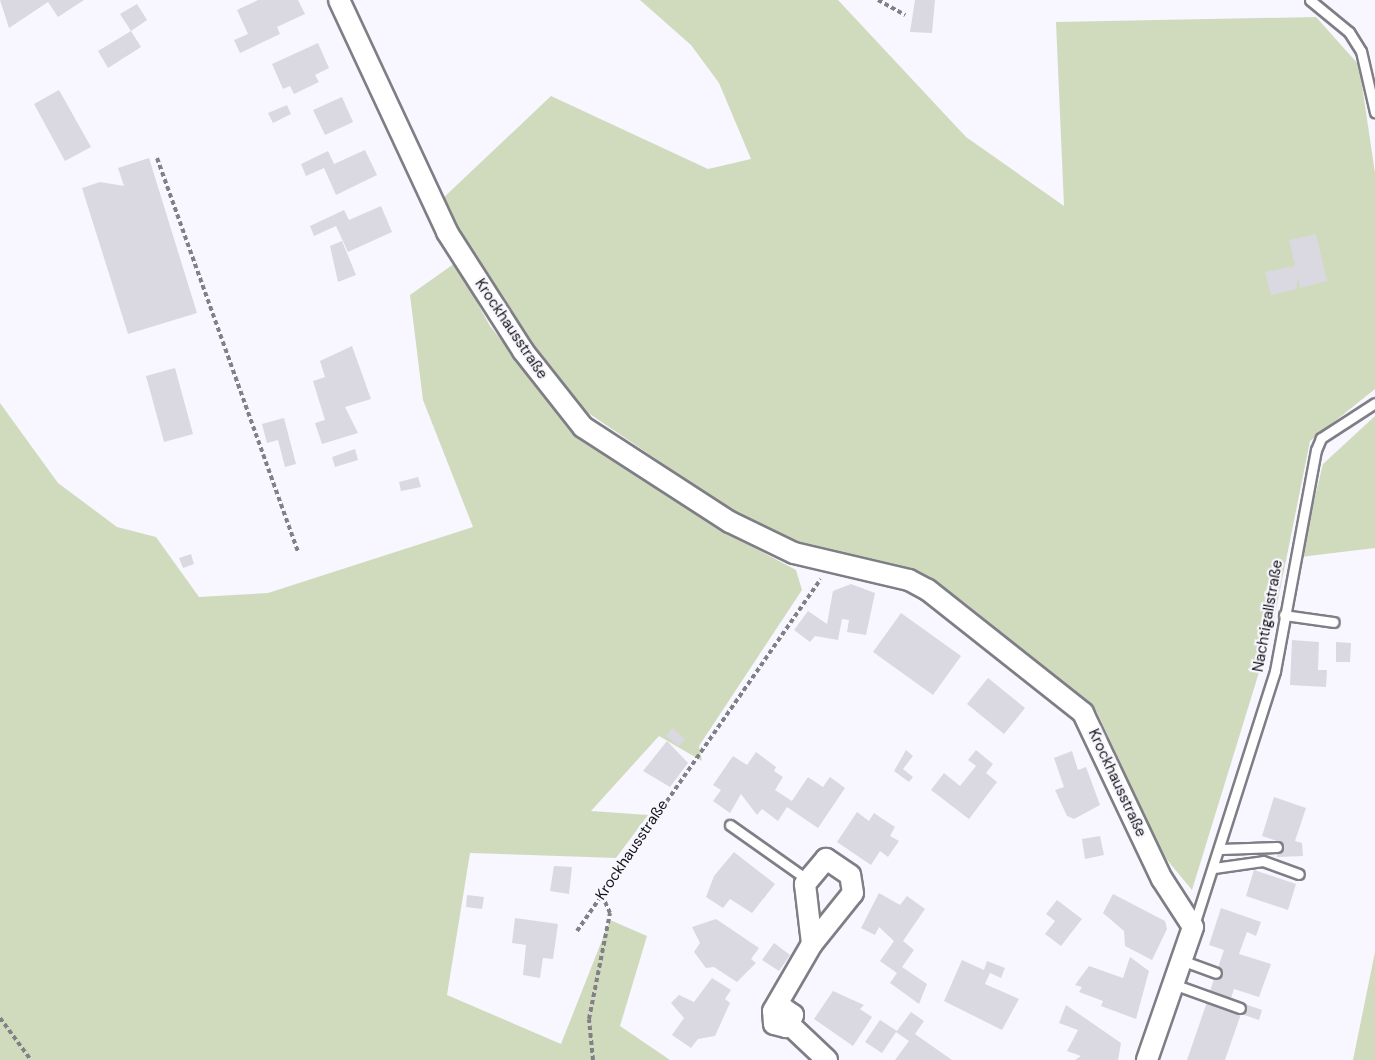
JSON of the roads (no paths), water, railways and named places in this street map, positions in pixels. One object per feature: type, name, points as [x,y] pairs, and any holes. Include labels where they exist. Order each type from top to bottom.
[{"type":"street","name":"Krockhausstraße","points":[[339,0],[447,232],[522,351],[583,427],[730,522],[794,554],[832,564],[878,572],[928,590],[1083,713],[1162,879],[1193,927]]},
{"type":"street","points":[[812,944],[808,879],[826,859],[850,875],[853,893],[812,944],[772,1020],[782,1028],[790,1024],[827,1060]]},
{"type":"street","points":[[1147,1060],[1193,927]]},
{"type":"lane","points":[[1310,0],[1349,32],[1361,51],[1375,112]]},
{"type":"lane","name":"Nachtigallstraße","points":[[1193,927],[1221,849],[1275,671],[1316,450],[1321,438],[1375,403]]},
{"type":"lane","points":[[1284,615],[1334,622]]},
{"type":"lane","points":[[730,825],[808,879]]},
{"type":"lane","points":[[1221,849],[1276,848]]},
{"type":"lane","points":[[1214,868],[1263,861],[1299,873]]},
{"type":"lane","points":[[1181,960],[1216,973]]},
{"type":"lane","points":[[1173,984],[1240,1008]]}]
